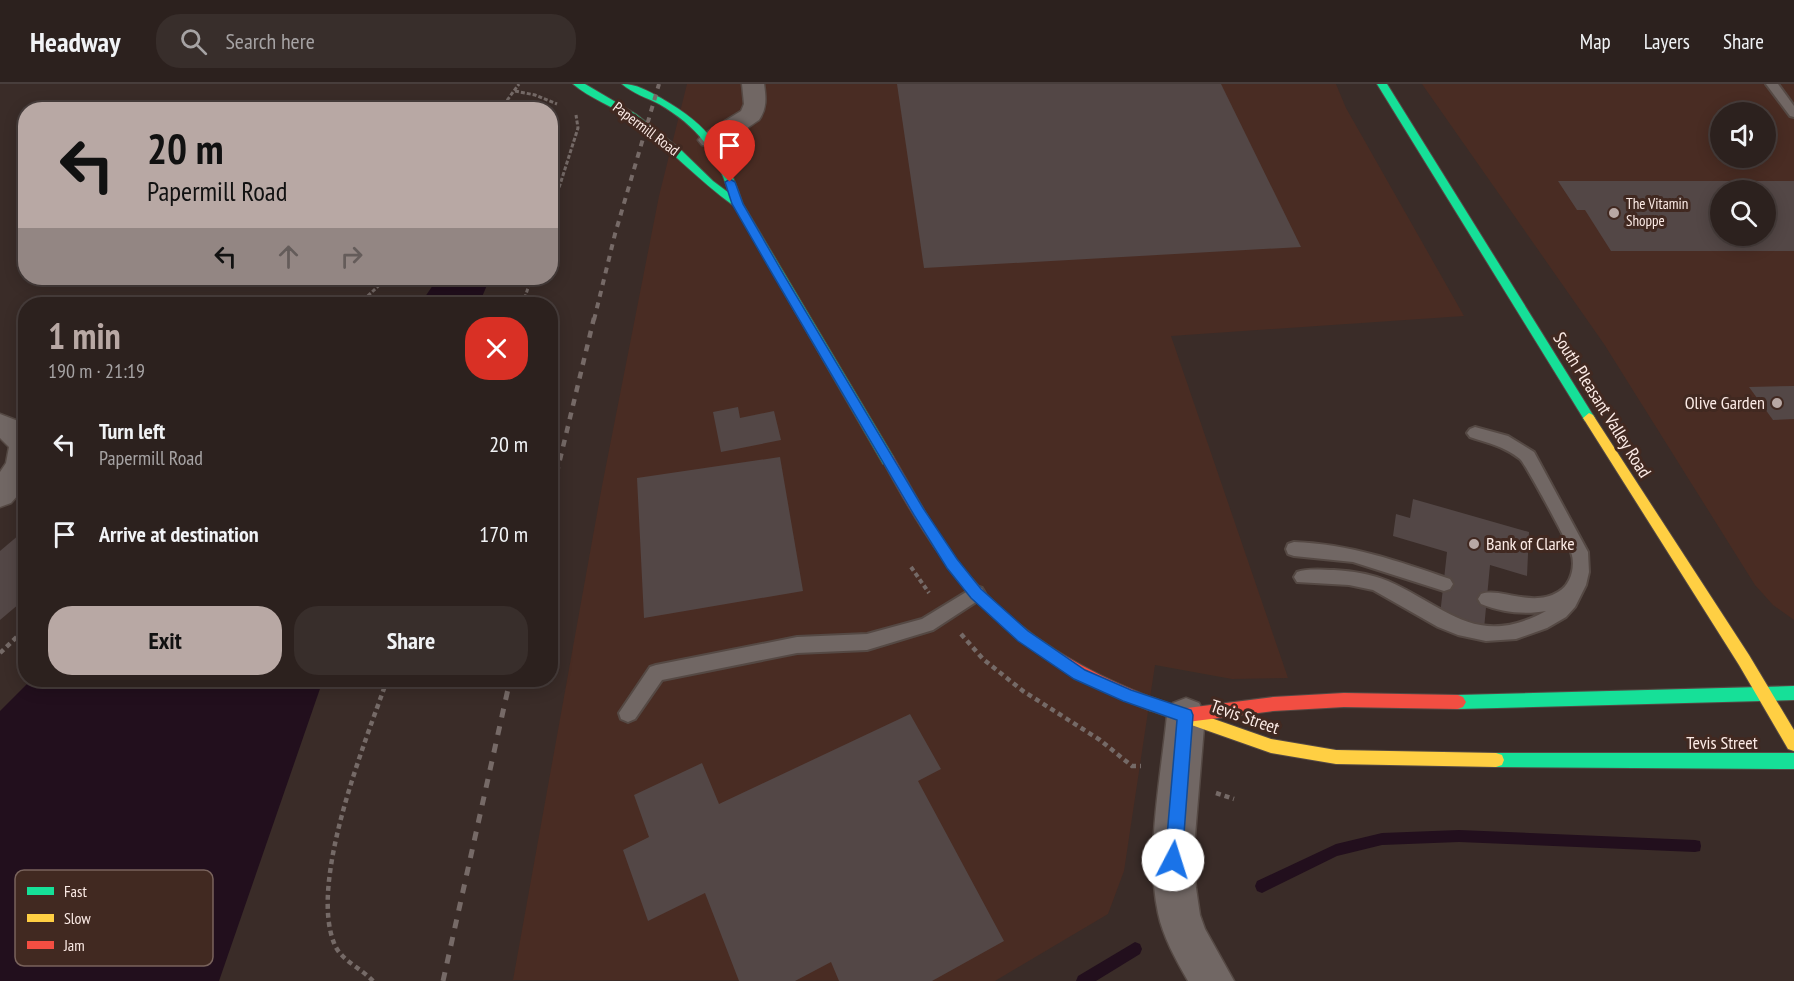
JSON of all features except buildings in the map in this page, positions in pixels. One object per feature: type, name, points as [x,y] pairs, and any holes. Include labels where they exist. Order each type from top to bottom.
[{"type":"main road","name":"Papermill Road","points":[[578,84],[633,116],[658,135],[709,183],[738,204]]},
{"type":"main road","name":"Papermill Road","points":[[627,84],[668,107],[710,141],[722,161],[738,204],[930,531],[976,593],[1023,636],[1079,674],[1128,696],[1186,715]]},
{"type":"main road","name":"South Pleasant Valley Road","points":[[1382,84],[1794,744]]},
{"type":"main road","name":"Tevis Street","points":[[1186,715],[1273,704],[1344,700],[1441,702],[1794,693]]},
{"type":"main road","name":"Tevis Street","points":[[1186,715],[1237,736],[1271,746],[1336,757],[1416,760],[1794,761]]},
{"type":"street","points":[[710,141],[751,115],[755,104],[753,84]]},
{"type":"street","points":[[0,425],[15,431],[18,435]]},
{"type":"street","points":[[0,494],[18,473]]},
{"type":"street","points":[[1186,715],[1173,860],[1175,888],[1179,915],[1189,942],[1212,981]]},
{"type":"lane","points":[[1772,84],[1794,114]]},
{"type":"lane","points":[[1303,577],[1340,577],[1378,585],[1434,617],[1461,629],[1485,635],[1525,628],[1551,618],[1567,606],[1581,577],[1580,552],[1527,456],[1503,440],[1475,433]]},
{"type":"lane","points":[[1294,549],[1327,549],[1351,553],[1443,584]]},
{"type":"lane","points":[[1487,599],[1513,606],[1534,606],[1565,597],[1572,593],[1577,585]]},
{"type":"lane","points":[[628,713],[656,673],[797,645],[867,642],[927,625],[976,593]]},
{"type":"path","points":[[506,102],[519,84]]},
{"type":"path","points":[[515,91],[535,95],[551,102]]},
{"type":"path","points":[[558,191],[578,128],[577,116],[574,112]]},
{"type":"path","points":[[367,297],[379,285]]},
{"type":"path","points":[[907,560],[918,580]]},
{"type":"path","points":[[0,653],[18,636]]},
{"type":"path","points":[[976,653],[1063,718],[1118,751],[1132,766],[1142,766]]},
{"type":"path","points":[[373,981],[352,965],[333,943],[327,917],[326,895],[334,850],[385,687]]},
{"type":"shaded area","points":[[687,84],[1336,84],[1346,108],[1464,316],[1171,336],[1288,678],[1232,679],[1155,665],[1124,871],[1108,914],[995,981],[513,980],[602,486],[659,196]]},
{"type":"shaded area","points":[[1422,84],[1794,84],[1794,620],[1773,605],[1755,585],[1604,344]]},
{"type":"shaded area","points":[[433,285],[487,285],[482,297],[425,297]]},
{"type":"shaded area","points":[[24,687],[321,687],[219,981],[0,981],[0,711]]},
{"type":"waterway","points":[[1262,886],[1336,850],[1382,839],[1459,836],[1695,846]]},
{"type":"waterway","points":[[1083,981],[1135,949]]},
{"type":"railway","points":[[594,320],[615,234],[659,84]]},
{"type":"railway","points":[[558,468],[594,318]]},
{"type":"railway","points":[[443,981],[508,687]]},
{"type":"traffic: fast","points":[[578,84],[633,116],[676,150],[709,183],[738,204]]},
{"type":"traffic: fast","points":[[627,84],[679,113],[702,132],[711,143],[725,167],[738,204],[888,460]]},
{"type":"traffic: fast","points":[[1382,84],[1589,418]]},
{"type":"traffic: fast","points":[[1458,702],[1794,693]]},
{"type":"traffic: fast","points":[[1496,760],[1794,761]]},
{"type":"traffic: slow","points":[[1589,418],[1744,660],[1794,744]]},
{"type":"traffic: slow","points":[[1151,704],[1271,746],[1336,757],[1496,760]]},
{"type":"traffic: jam","points":[[888,460],[929,530],[952,563],[995,612],[1057,660],[1103,685],[1151,704]]},
{"type":"traffic: jam","points":[[1187,715],[1273,704],[1344,700],[1458,702]]},
{"type":"place","name":"The Vitamin Shoppe","points":[[1614,213]]},
{"type":"place","name":"Olive Garden","points":[[1777,403]]},
{"type":"place","name":"Bank of Clarke","points":[[1474,544]]},
{"type":"route","points":[[730,182],[738,204],[778,275],[918,511],[952,563],[976,593],[1023,636],[1079,674],[1128,696],[1186,715],[1173,860]]}]
